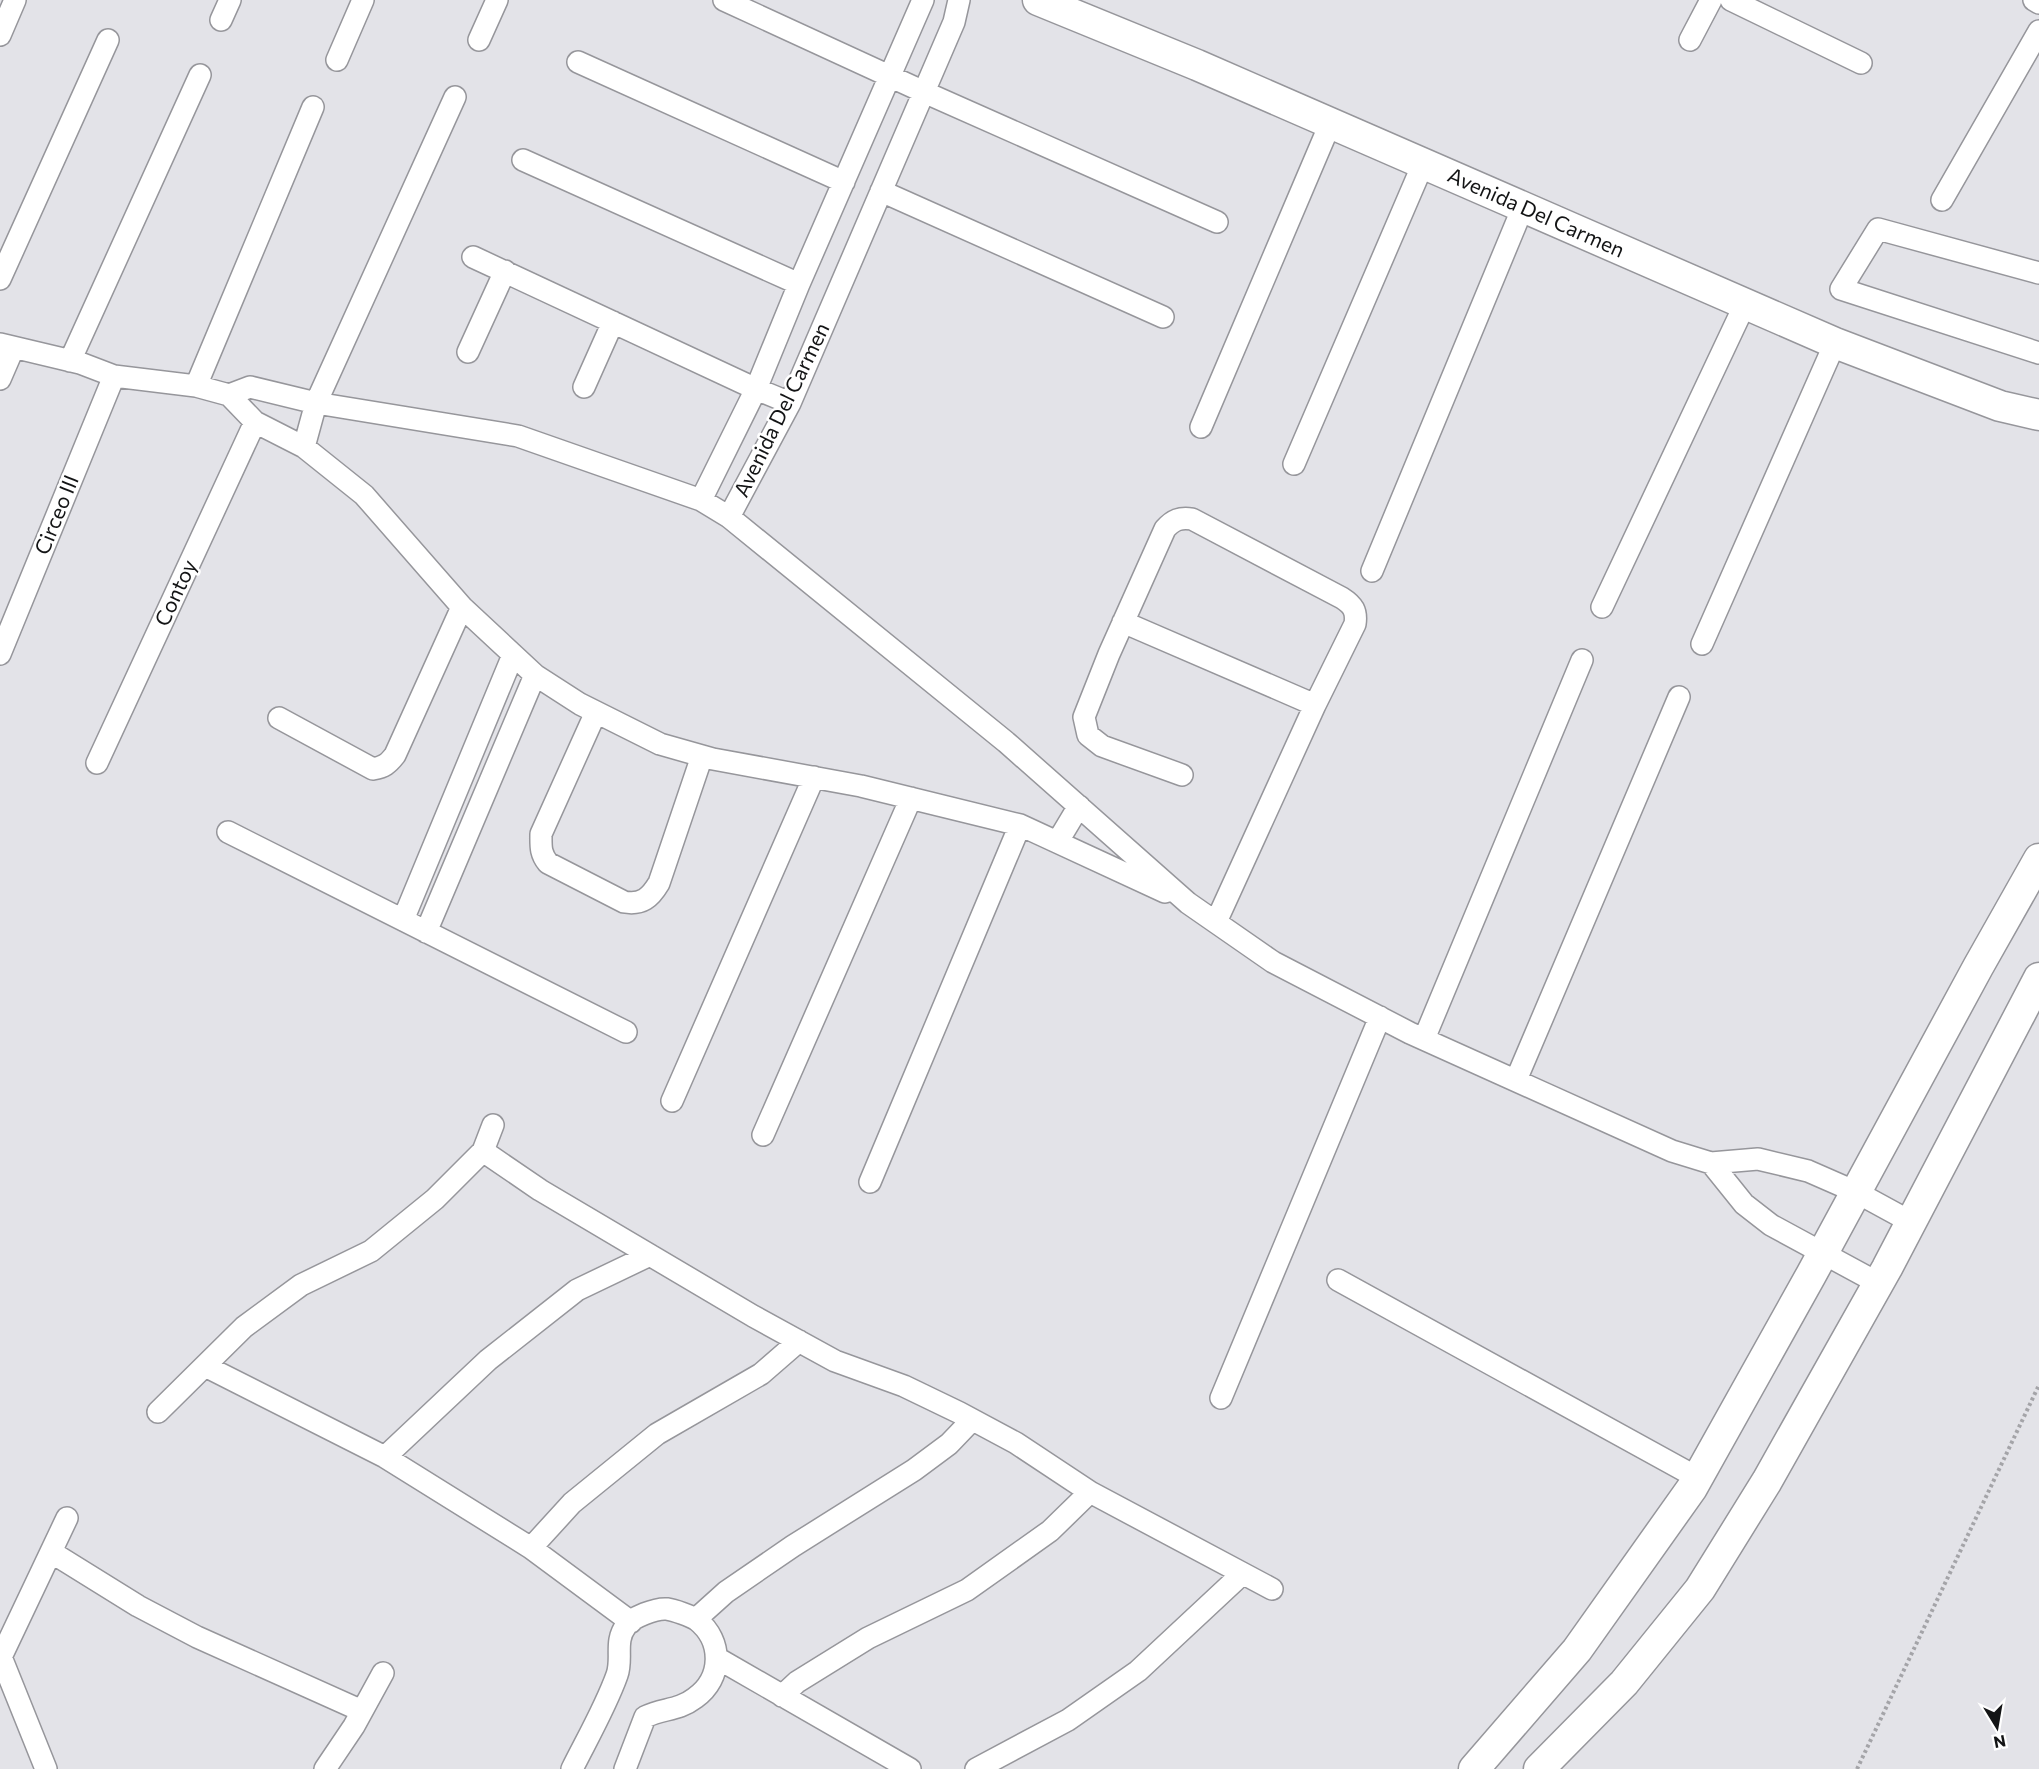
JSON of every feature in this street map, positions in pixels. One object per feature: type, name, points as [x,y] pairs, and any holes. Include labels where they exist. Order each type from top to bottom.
[{"type":"main road","name":"Avenida Del Carmen","points":[[1038,0],[1197,65],[1835,343],[2000,406],[2039,415]]},
{"type":"main road","points":[[1474,1769],[1577,1650],[1698,1478],[2039,859]]},
{"type":"main road","points":[[1539,1769],[1624,1683],[1700,1589],[1767,1481],[1878,1283],[2039,978]]},
{"type":"street","points":[[0,35],[15,0]]},
{"type":"street","points":[[221,20],[230,0]]},
{"type":"street","points":[[337,60],[363,0]]},
{"type":"street","points":[[479,40],[497,0]]},
{"type":"street","points":[[724,0],[1217,222]]},
{"type":"street","name":"Avenida Del Carmen","points":[[923,0],[799,284],[756,389],[701,500],[729,517],[790,403],[954,22],[959,0]]},
{"type":"street","points":[[1690,40],[1711,0]]},
{"type":"street","points":[[1731,0],[1861,63]]},
{"type":"street","points":[[2034,0],[2039,3]]},
{"type":"street","points":[[1942,200],[2039,31]]},
{"type":"street","points":[[0,279],[108,40]]},
{"type":"street","points":[[578,63],[844,182]]},
{"type":"street","points":[[70,361],[200,75]]},
{"type":"street","points":[[304,447],[316,403],[455,97]]},
{"type":"street","points":[[196,386],[313,107]]},
{"type":"street","points":[[1201,427],[1330,124]]},
{"type":"street","points":[[523,160],[799,284]]},
{"type":"street","points":[[1294,464],[1423,164]]},
{"type":"street","points":[[881,191],[1163,316]]},
{"type":"street","points":[[1372,572],[1522,207]]},
{"type":"street","points":[[2039,273],[1878,230],[1841,289],[2039,353]]},
{"type":"street","points":[[473,257],[790,403]]},
{"type":"street","points":[[468,352],[505,271]]},
{"type":"street","points":[[1602,607],[1745,304]]},
{"type":"street","points":[[584,387],[613,322]]},
{"type":"street","points":[[1702,644],[1835,343]]},
{"type":"street","points":[[0,379],[7,346],[70,361],[114,376],[196,386],[229,395],[255,422],[304,447],[364,495],[462,607],[513,655],[535,675],[596,712],[660,744],[702,756],[911,798],[1020,825],[1188,903]]},
{"type":"street","name":"Circeo III","points":[[0,654],[114,376]]},
{"type":"street","points":[[229,395],[250,387],[316,403],[518,436],[701,500]]},
{"type":"street","name":"Contoy","points":[[97,763],[255,422]]},
{"type":"street","points":[[729,517],[1006,742],[1188,903],[1273,962],[1424,1039],[1672,1151],[1711,1163],[1758,1159],[1808,1171],[1856,1192],[1911,1222]]},
{"type":"street","points":[[1182,776],[1102,746],[1088,735],[1084,717],[1123,621],[1165,529],[1179,519],[1192,519],[1342,598],[1349,603],[1356,614],[1355,624],[1315,705],[1216,922]]},
{"type":"street","points":[[279,718],[372,768],[381,768],[395,755],[462,607]]},
{"type":"street","points":[[1123,621],[1315,705]]},
{"type":"street","points":[[403,920],[513,655]]},
{"type":"street","points":[[1424,1039],[1582,660]]},
{"type":"street","points":[[426,932],[535,675]]},
{"type":"street","points":[[1516,1080],[1679,697]]},
{"type":"street","points":[[596,712],[541,834],[541,847],[543,856],[549,863],[624,902],[634,904],[642,902],[651,896],[658,883],[702,756]]},
{"type":"street","points":[[672,1101],[814,777]]},
{"type":"street","points":[[763,1135],[911,798]]},
{"type":"street","points":[[1058,841],[1079,807]]},
{"type":"street","points":[[870,1182],[1020,825]]},
{"type":"street","points":[[228,832],[626,1032]]},
{"type":"street","points":[[1221,1398],[1380,1017]]},
{"type":"street","points":[[158,1412],[244,1327],[302,1285],[371,1251],[435,1199],[483,1151],[493,1125]]},
{"type":"street","points":[[483,1151],[540,1190],[835,1361],[904,1386],[972,1420],[1016,1443],[1090,1492],[1272,1589]]},
{"type":"street","points":[[1711,1163],[1744,1204],[1771,1225],[1878,1283]]},
{"type":"street","points":[[385,1457],[488,1360],[577,1290],[650,1255]]},
{"type":"street","points":[[1338,1280],[1698,1478]]},
{"type":"street","points":[[531,1548],[572,1503],[657,1434],[761,1374],[799,1341]]},
{"type":"street","points":[[205,1366],[385,1457],[531,1548],[631,1622]]},
{"type":"street","points":[[696,1619],[726,1592],[783,1552],[914,1470],[949,1444],[972,1420]]},
{"type":"street","points":[[782,1696],[797,1682],[868,1638],[967,1590],[1050,1531],[1090,1492]]},
{"type":"street","points":[[46,1769],[1,1657],[67,1518]]},
{"type":"street","points":[[51,1552],[138,1606],[197,1637],[362,1711]]},
{"type":"street","points":[[976,1769],[1068,1720],[1138,1671],[1242,1574]]},
{"type":"street","points":[[572,1769],[618,1672],[618,1648],[626,1626],[643,1614],[667,1609],[696,1619],[715,1643],[717,1658],[714,1675],[698,1696],[678,1708],[656,1711],[645,1717],[625,1769]]},
{"type":"street","points":[[717,1658],[910,1769]]},
{"type":"street","points":[[325,1769],[383,1673]]},
{"type":"path","points":[[1857,1769],[2039,1385]]}]
